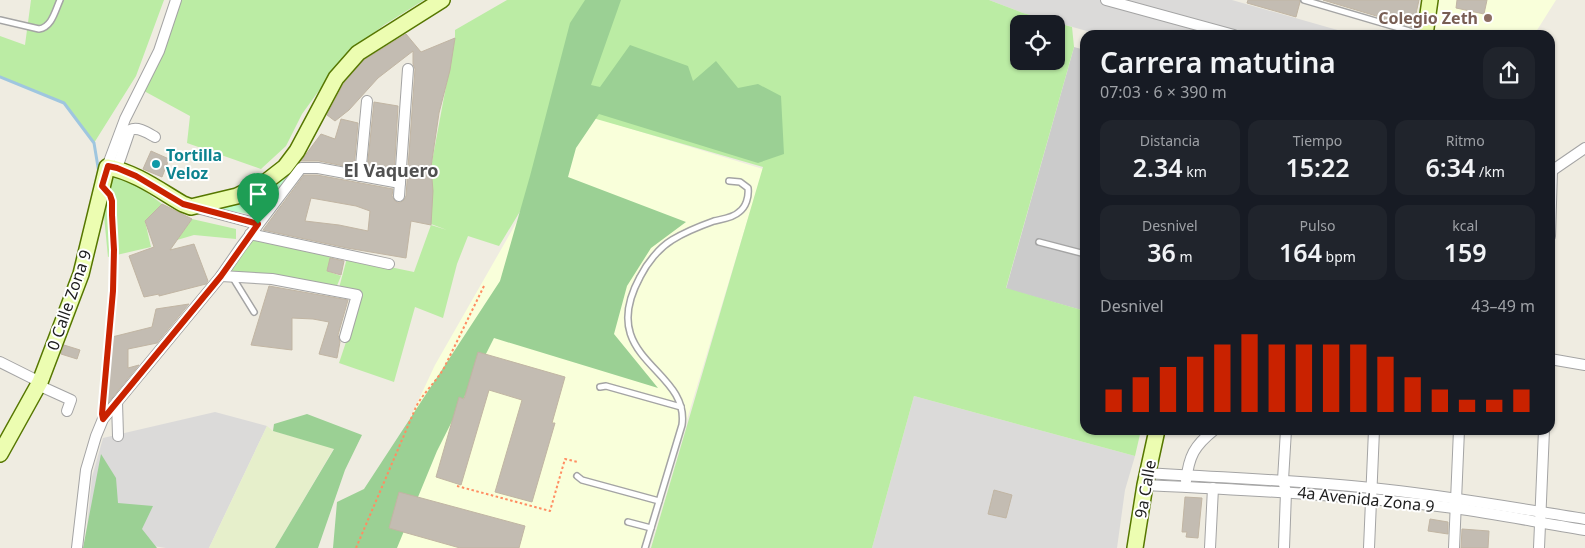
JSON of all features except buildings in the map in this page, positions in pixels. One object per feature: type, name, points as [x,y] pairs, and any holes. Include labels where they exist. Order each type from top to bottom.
[{"type":"main road","points":[[112,167],[136,176],[191,207],[237,196],[268,181],[285,167],[297,151],[336,78],[358,53],[442,0]]},
{"type":"main road","points":[[1425,30],[1430,0]]},
{"type":"main road","name":"0 Calle Zona 9","points":[[0,454],[39,384],[81,274],[102,186],[112,167]]},
{"type":"main road","name":"9a Calle","points":[[1135,548],[1146,479],[1156,435]]},
{"type":"street","name":"0 Calle Zona 9","points":[[112,167],[125,119],[158,51],[176,0]]},
{"type":"street","points":[[1106,0],[1216,30]]},
{"type":"street","points":[[399,196],[408,69]]},
{"type":"street","points":[[360,176],[367,101]]},
{"type":"street","points":[[112,167],[130,130],[138,129],[155,137]]},
{"type":"street","points":[[1555,168],[1585,148]]},
{"type":"street","points":[[77,548],[86,470],[103,419],[221,276],[250,234],[301,168],[318,168],[400,183]]},
{"type":"street","points":[[191,207],[258,224]]},
{"type":"street","points":[[250,234],[389,264]]},
{"type":"street","points":[[221,276],[272,279],[357,295],[345,337]]},
{"type":"street","points":[[1555,360],[1585,365]]},
{"type":"street","points":[[0,362],[71,400],[67,411]]},
{"type":"street","points":[[117,402],[118,436]]},
{"type":"street","points":[[1185,487],[1192,453],[1197,445],[1208,435]]},
{"type":"street","points":[[1284,548],[1286,492],[1283,480],[1286,435]]},
{"type":"street","points":[[1369,548],[1374,435]]},
{"type":"street","points":[[1454,548],[1459,435]]},
{"type":"street","points":[[1539,548],[1544,435]]},
{"type":"street","name":"4a Avenida Zona 9","points":[[1146,479],[1186,476],[1283,480],[1372,488],[1456,498],[1585,530]]},
{"type":"street","name":"4a Avenida Zona 9","points":[[1146,479],[1185,487],[1286,492],[1372,499],[1540,518],[1585,519]]},
{"type":"street","points":[[1210,548],[1213,488]]},
{"type":"lane","points":[[0,20],[39,29],[45,28],[50,23],[60,0]]},
{"type":"lane","points":[[1304,0],[1407,30]]},
{"type":"lane","points":[[645,548],[682,425],[683,415],[677,396],[643,357],[630,334],[629,307],[633,291],[648,264],[672,240],[698,227],[741,212],[747,200],[748,188],[740,182],[729,181]]},
{"type":"lane","points":[[1039,242],[1080,253]]},
{"type":"lane","points":[[233,277],[254,312]]},
{"type":"lane","points":[[600,387],[606,386],[681,407]]},
{"type":"lane","points":[[577,476],[582,480],[659,501]]},
{"type":"lane","points":[[628,522],[651,528]]},
{"type":"path","points":[[102,186],[110,195],[112,201],[114,250],[113,291],[103,419]]},
{"type":"path","points":[[356,548],[416,407],[438,379],[484,286]]},
{"type":"path","points":[[457,486],[550,511],[565,458],[578,462]]},
{"type":"shaded area","points":[[989,0],[1232,0],[1337,30],[1083,30],[1065,25],[1065,15],[1030,15]]},
{"type":"shaded area","name":"Colegio Zeth","points":[[1435,0],[1556,0],[1537,30],[1430,30]]},
{"type":"shaded area","points":[[1074,47],[1080,49],[1080,310],[1006,289]]},
{"type":"shaded area","points":[[579,113],[763,169],[648,548],[349,548],[435,365]]},
{"type":"shaded area","points":[[914,396],[1135,456],[1125,490],[1117,548],[872,548]]},
{"type":"shaded area","points":[[215,412],[267,426],[209,548],[166,548],[86,536],[92,477],[103,438]]},
{"type":"shaded area","points":[[267,426],[273,431],[334,448],[275,548],[209,548]]},
{"type":"green space","points":[[31,0],[164,0],[136,76],[94,143],[64,103],[0,77],[0,36],[25,45]]},
{"type":"green space","points":[[179,0],[424,0],[384,25],[344,56],[302,114],[286,146],[261,169],[187,143],[190,116],[144,91]]},
{"type":"green space","points":[[507,0],[989,0],[1030,15],[1010,15],[1010,70],[1065,70],[1065,25],[1072,27],[1074,47],[1006,288],[1080,310],[1080,435],[1140,435],[1135,456],[914,396],[872,548],[651,548],[763,167],[579,114],[499,246],[468,236],[457,264],[443,318],[415,307],[394,382],[339,363],[362,294],[339,288],[347,258],[414,272],[431,225],[447,230],[431,224],[431,167],[455,30]]},
{"type":"green space","points":[[585,0],[621,0],[591,85],[600,87],[630,45],[688,66],[693,81],[716,61],[738,88],[758,84],[781,96],[784,154],[758,163],[599,114],[576,148],[568,177],[686,222],[651,248],[627,286],[614,334],[658,388],[494,338],[437,451],[397,548],[333,548],[337,502],[364,489],[500,281],[570,23]]},
{"type":"green space","points":[[285,171],[293,175],[256,215],[219,209],[223,204]]},
{"type":"green space","points":[[111,172],[133,182],[162,204],[145,221],[151,247],[108,257],[103,206]]},
{"type":"green space","points":[[192,219],[236,229],[236,239],[194,235],[177,240]]},
{"type":"green space","points":[[251,238],[332,255],[327,271],[341,276],[336,288],[227,274]]},
{"type":"green space","points":[[307,414],[362,435],[345,470],[318,548],[275,548],[334,449],[273,431],[274,424]]},
{"type":"green space","points":[[101,454],[116,478],[118,503],[153,506],[142,529],[157,548],[83,548]]},
{"type":"waterway","points":[[0,77],[64,103],[94,143],[99,173]]},
{"type":"place","name":"Colegio Zeth","points":[[1488,18]]},
{"type":"place","name":"Tortilla Veloz","points":[[156,164]]},
{"type":"district","name":"El Vaquero","points":[[391,171]]},
{"type":"route","points":[[108,166],[136,176],[183,204],[258,224],[221,276],[103,419],[113,291],[114,250],[112,201],[110,195],[102,186],[108,166]]}]
